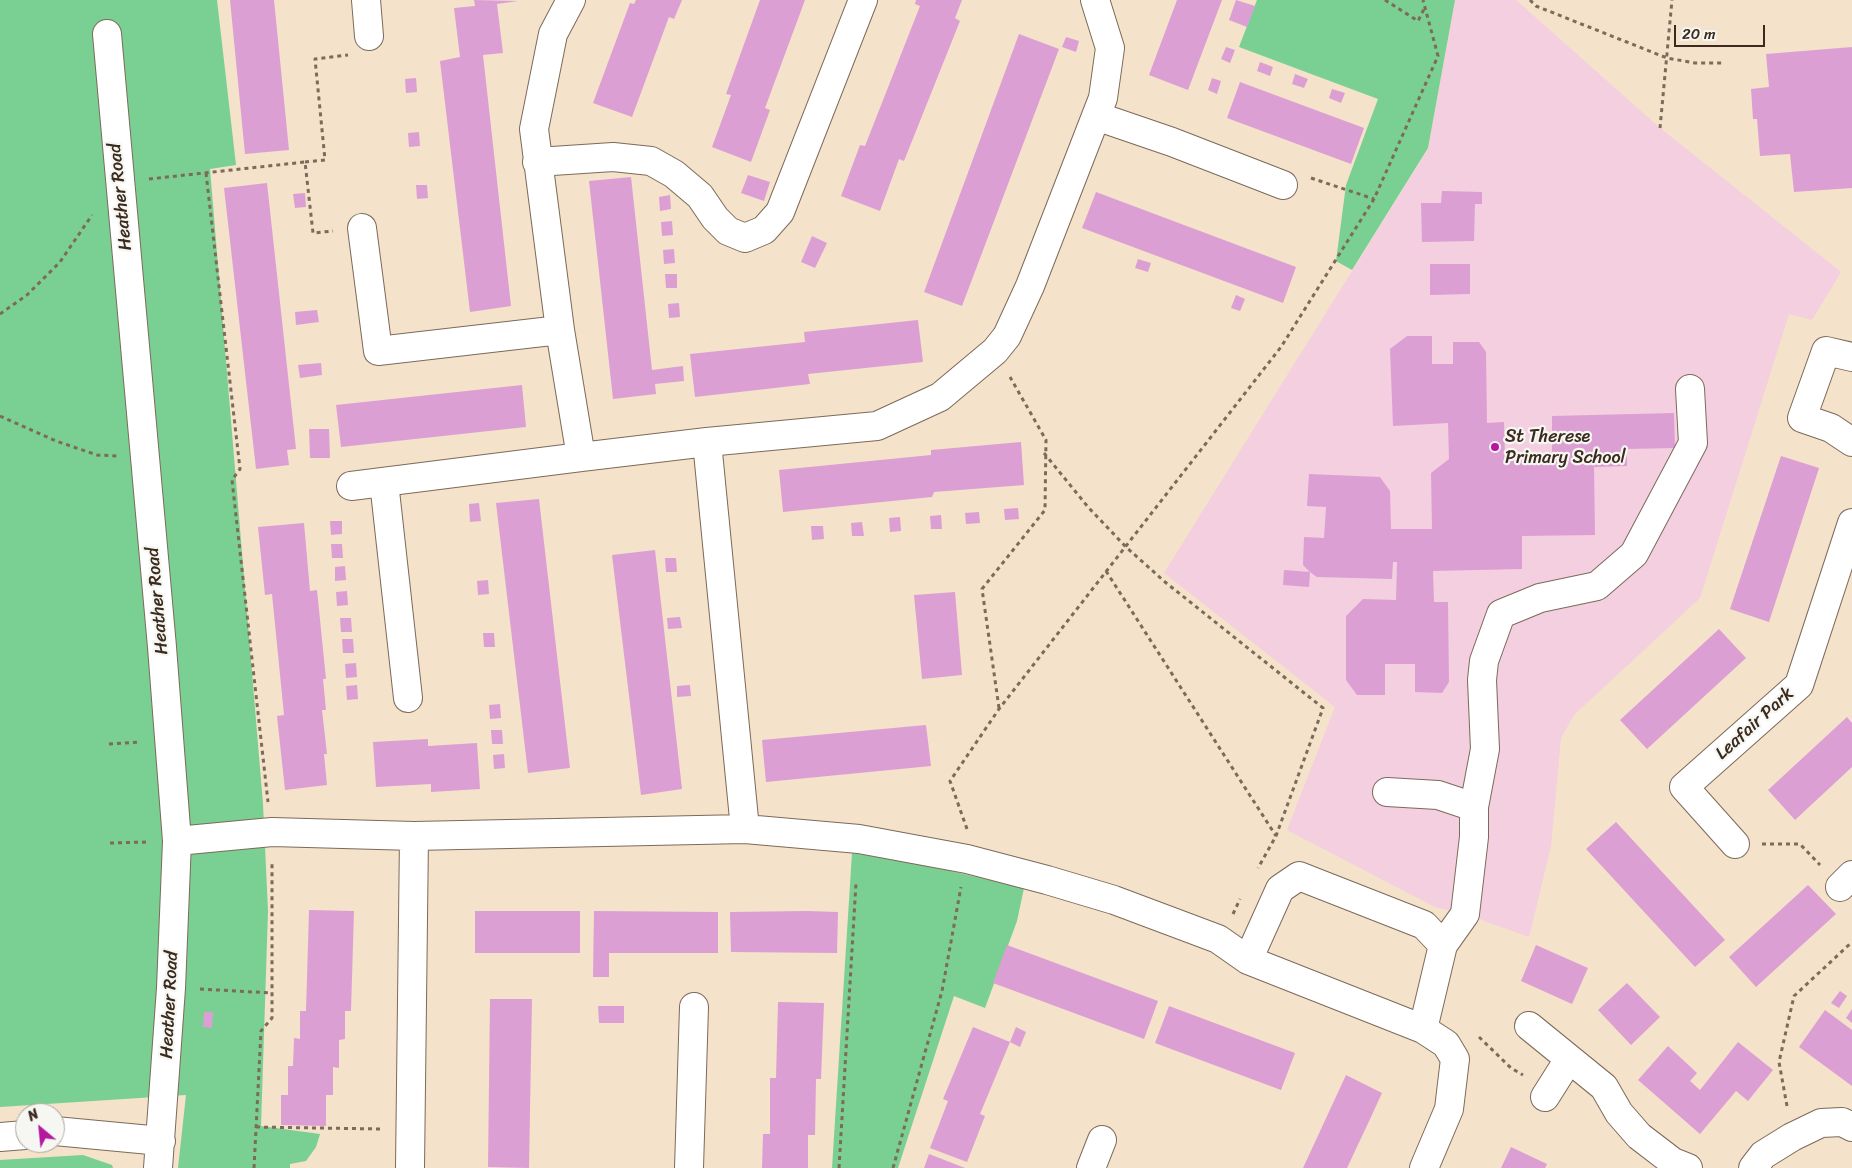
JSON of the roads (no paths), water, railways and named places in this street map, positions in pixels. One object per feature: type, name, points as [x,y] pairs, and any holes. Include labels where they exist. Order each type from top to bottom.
[{"type":"street","points":[[366,0],[369,36]]},
{"type":"street","points":[[572,0],[553,34],[534,129],[560,330],[581,457]]},
{"type":"street","points":[[537,162],[614,157],[651,161],[674,174],[700,196],[715,218],[728,231],[745,238],[764,230],[780,212],[784,204],[863,0]]},
{"type":"street","points":[[352,486],[707,442],[877,426],[940,397],[995,351],[1007,336],[1030,286],[1096,116],[1102,98],[1110,48],[1094,0]]},
{"type":"street","name":"Heather Road","points":[[107,34],[120,190],[134,318],[177,841],[172,988],[158,1168]]},
{"type":"street","points":[[1096,116],[1172,142],[1283,185]]},
{"type":"street","points":[[362,228],[378,351],[560,330]]},
{"type":"street","points":[[1852,357],[1826,351],[1802,418],[1831,428],[1852,442]]},
{"type":"street","points":[[1423,1028],[1443,944],[1465,914],[1474,838],[1474,807],[1485,749],[1482,680],[1484,661],[1501,614],[1540,598],[1597,586],[1634,554],[1693,443],[1690,389]]},
{"type":"street","points":[[707,442],[745,829]]},
{"type":"street","points":[[384,482],[408,698]]},
{"type":"street","name":"Leafair Park","points":[[1735,844],[1684,787],[1799,685],[1852,523]]},
{"type":"street","points":[[1387,792],[1438,795],[1474,807]]},
{"type":"street","points":[[177,841],[272,832],[414,836],[745,829],[859,839],[967,859],[1114,900],[1218,940],[1248,960],[1423,1028],[1446,1044],[1455,1059],[1449,1109],[1424,1168]]},
{"type":"street","points":[[410,1168],[414,836]]},
{"type":"street","points":[[1248,960],[1280,888],[1299,876],[1424,925],[1443,944]]},
{"type":"street","points":[[689,1168],[694,1007]]},
{"type":"street","points":[[1529,1026],[1604,1087],[1619,1113],[1639,1136],[1673,1162],[1688,1168]]},
{"type":"street","points":[[1537,1087],[1569,1059]]},
{"type":"street","points":[[1753,1168],[1763,1155],[1792,1137],[1821,1123],[1842,1122],[1852,1127]]},
{"type":"street","points":[[65,1132],[161,1142]]},
{"type":"street","points":[[0,1138],[15,1136]]},
{"type":"street","points":[[1091,1168],[1102,1140]]},
{"type":"place","name":"St Therese Primary School","points":[[1495,447]]}]
